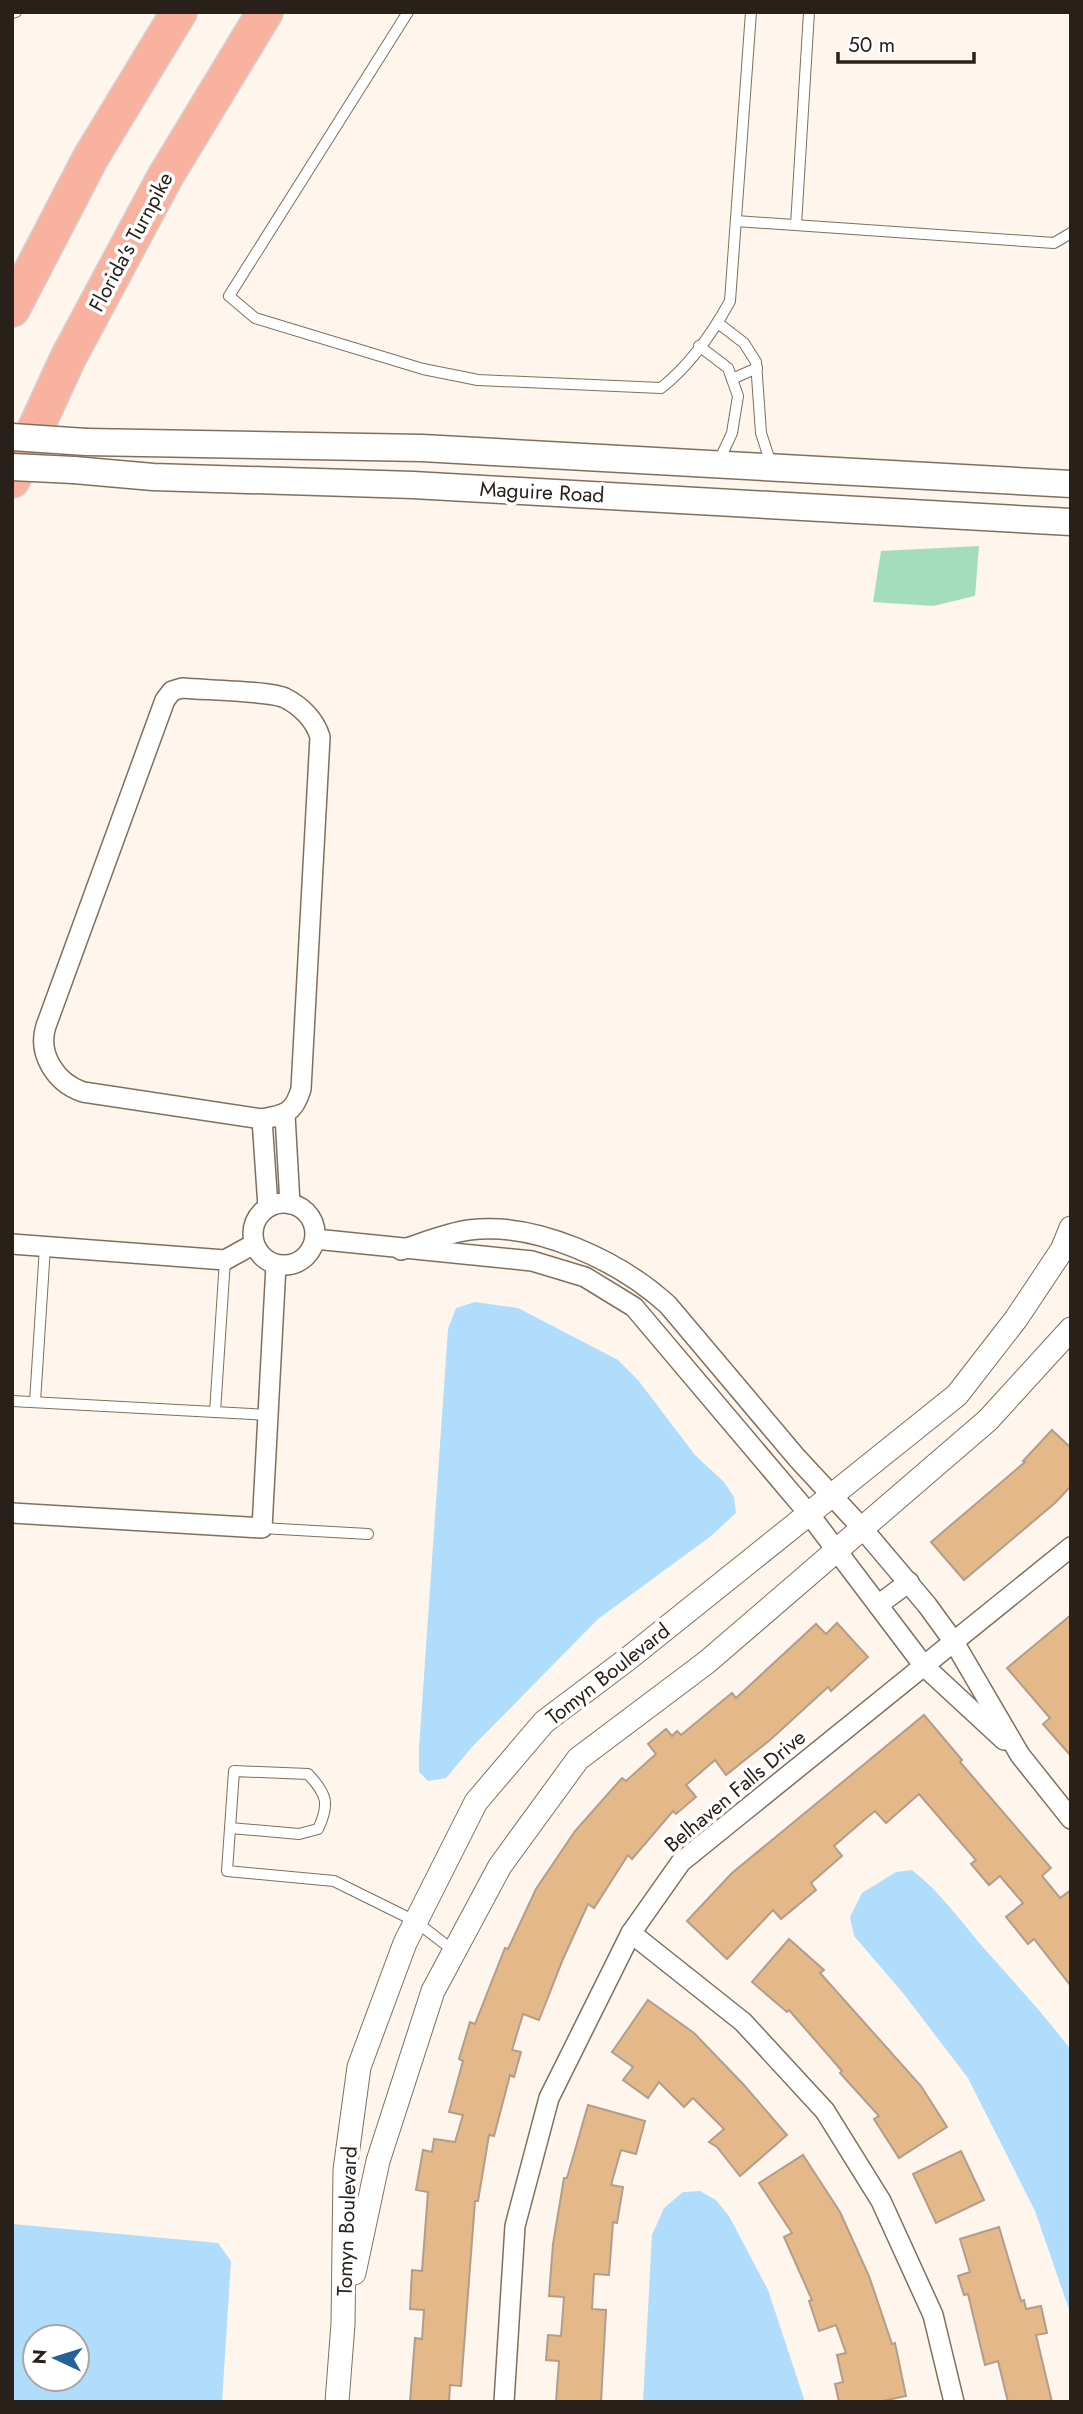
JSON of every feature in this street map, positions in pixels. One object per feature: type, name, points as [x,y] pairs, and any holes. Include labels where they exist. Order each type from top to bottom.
[{"type":"highway","points":[[12,309],[91,157],[179,12]]},
{"type":"highway","name":"Florida's Turnpike","points":[[12,480],[68,358],[165,177],[265,12]]},
{"type":"main road","name":"Maguire Road","points":[[12,437],[86,442],[422,448],[1071,484]]},
{"type":"main road","name":"Maguire Road","points":[[12,467],[153,477],[427,486],[1071,522]]},
{"type":"street","points":[[182,688],[283,696],[302,709],[316,726],[320,737],[301,1089],[297,1103],[285,1115],[262,1119],[83,1092],[69,1087],[54,1072],[44,1049],[42,1036],[164,700],[173,691],[182,688]]},
{"type":"street","points":[[285,1115],[290,1203]]},
{"type":"street","points":[[262,1119],[268,1207]]},
{"type":"street","points":[[290,1203],[305,1210],[315,1229],[315,1239],[305,1258],[296,1263],[276,1265],[259,1254],[254,1244],[254,1224],[268,1207],[290,1203]]},
{"type":"street","name":"Tomyn Boulevard","points":[[337,2402],[343,2324],[345,2170],[359,2067],[404,1943],[477,1802],[544,1722],[629,1658],[957,1395],[1016,1319],[1062,1250],[1071,1228]]},
{"type":"street","points":[[401,1250],[468,1230],[497,1229],[530,1233],[598,1258],[650,1289],[668,1305],[797,1458],[909,1582],[954,1642],[1020,1755],[1071,1819]]},
{"type":"street","points":[[315,1239],[401,1250],[532,1261],[584,1277],[634,1307],[809,1514],[924,1666],[1020,1755]]},
{"type":"street","points":[[12,1244],[225,1260],[254,1244]]},
{"type":"street","points":[[12,1513],[262,1528],[276,1265]]},
{"type":"street","points":[[634,1307],[650,1289]]},
{"type":"street","name":"Tomyn Boulevard","points":[[343,2324],[378,2161],[433,1991],[500,1866],[578,1759],[707,1662],[988,1420],[1071,1329]]},
{"type":"street","name":"Belhaven Falls Drive","points":[[504,2402],[515,2225],[549,2098],[631,1933],[681,1862],[1071,1547]]},
{"type":"street","points":[[878,1605],[909,1582]]},
{"type":"street","points":[[631,1933],[743,2022],[825,2111],[881,2201],[933,2315],[954,2402]]},
{"type":"lane","points":[[408,12],[229,296],[255,318],[423,369],[478,380],[661,388],[675,377],[718,323],[730,301],[751,12]]},
{"type":"lane","points":[[796,225],[809,12]]},
{"type":"lane","points":[[736,221],[1054,243],[1071,233]]},
{"type":"lane","points":[[718,323],[744,343],[756,362],[761,433],[772,467]]},
{"type":"lane","points":[[699,346],[728,368],[737,396],[732,433],[717,464]]},
{"type":"lane","points":[[732,379],[757,368]]},
{"type":"lane","points":[[35,1402],[45,1247]]},
{"type":"lane","points":[[215,1412],[225,1260]]},
{"type":"lane","points":[[12,1401],[268,1415]]},
{"type":"lane","points":[[262,1528],[368,1534]]},
{"type":"lane","points":[[230,1828],[299,1834],[318,1829],[326,1812],[322,1789],[308,1774],[234,1771],[230,1828],[227,1871],[334,1881],[415,1921],[454,1951]]},
{"type":"green space","points":[[979,546],[975,596],[933,606],[873,602],[881,551]]},
{"type":"water","points":[[475,1302],[518,1308],[618,1360],[638,1380],[695,1455],[724,1482],[734,1497],[736,1513],[711,1536],[598,1619],[472,1747],[446,1778],[428,1781],[419,1772],[419,1748],[448,1329],[456,1308]]},
{"type":"water","points":[[912,1870],[949,1906],[1071,2050],[1071,2315],[1035,2211],[968,2078],[903,1993],[854,1936],[850,1917],[862,1893],[896,1872]]},
{"type":"water","points":[[700,2191],[716,2200],[729,2216],[768,2290],[805,2402],[643,2402],[652,2235],[664,2208],[683,2192]]},
{"type":"water","points":[[12,2224],[218,2243],[231,2261],[222,2402],[12,2402]]},
{"type":"building","points":[[1052,1430],[1071,1448],[1071,1486],[1055,1503],[964,1580],[931,1542],[1025,1462],[1023,1461]]},
{"type":"building","points":[[1071,1615],[1071,1756],[1043,1724],[1050,1718],[1007,1668]]},
{"type":"building","points":[[837,1623],[868,1657],[831,1691],[828,1687],[770,1740],[726,1775],[715,1760],[686,1785],[696,1797],[676,1814],[673,1811],[632,1859],[628,1855],[594,1908],[588,1904],[539,2020],[523,2014],[512,2050],[521,2052],[514,2077],[510,2075],[494,2136],[489,2135],[478,2201],[475,2201],[461,2386],[450,2385],[449,2402],[410,2402],[415,2338],[422,2339],[424,2310],[410,2309],[412,2270],[422,2271],[428,2192],[416,2190],[423,2150],[432,2152],[434,2139],[455,2142],[463,2115],[449,2112],[463,2061],[459,2059],[470,2022],[475,2024],[505,1948],[508,1949],[536,1889],[575,1831],[622,1778],[626,1781],[656,1754],[648,1744],[666,1729],[672,1736],[677,1731],[681,1735],[732,1693],[736,1698],[816,1624],[826,1634]]},
{"type":"building","points":[[924,1715],[962,1760],[960,1762],[1051,1868],[1042,1876],[1060,1898],[1071,1890],[1071,1986],[1034,1939],[1028,1944],[1006,1917],[1023,1903],[1000,1876],[989,1885],[971,1864],[976,1860],[919,1794],[886,1823],[875,1811],[864,1820],[834,1846],[842,1856],[811,1883],[816,1890],[781,1919],[773,1910],[727,1959],[687,1921],[732,1873]]},
{"type":"building","points":[[789,1939],[824,1970],[820,1973],[921,2086],[947,2127],[899,2158],[874,2119],[879,2116],[840,2073],[842,2071],[789,2010],[787,2012],[752,1982]]},
{"type":"building","points":[[648,2000],[694,2033],[787,2135],[740,2176],[717,2147],[709,2142],[724,2129],[693,2098],[684,2107],[659,2082],[648,2098],[623,2080],[633,2067],[612,2052]]},
{"type":"building","points":[[588,2105],[645,2121],[636,2154],[621,2150],[611,2185],[623,2187],[617,2223],[613,2222],[609,2275],[594,2274],[592,2309],[606,2310],[601,2402],[556,2402],[559,2361],[546,2360],[548,2335],[561,2336],[564,2297],[549,2296],[553,2244],[564,2178],[567,2178]]},
{"type":"building","points":[[961,2151],[984,2200],[936,2223],[913,2174]]},
{"type":"building","points":[[803,2155],[840,2212],[869,2276],[892,2344],[895,2343],[906,2396],[878,2402],[839,2402],[835,2384],[843,2382],[837,2355],[846,2353],[836,2325],[819,2331],[809,2301],[812,2300],[784,2237],[792,2233],[759,2183]]},
{"type":"building","points":[[999,2227],[1021,2301],[1024,2300],[1026,2309],[1041,2306],[1047,2333],[1036,2335],[1052,2402],[1008,2402],[998,2361],[985,2365],[968,2294],[964,2295],[958,2276],[970,2272],[960,2239]]}]
